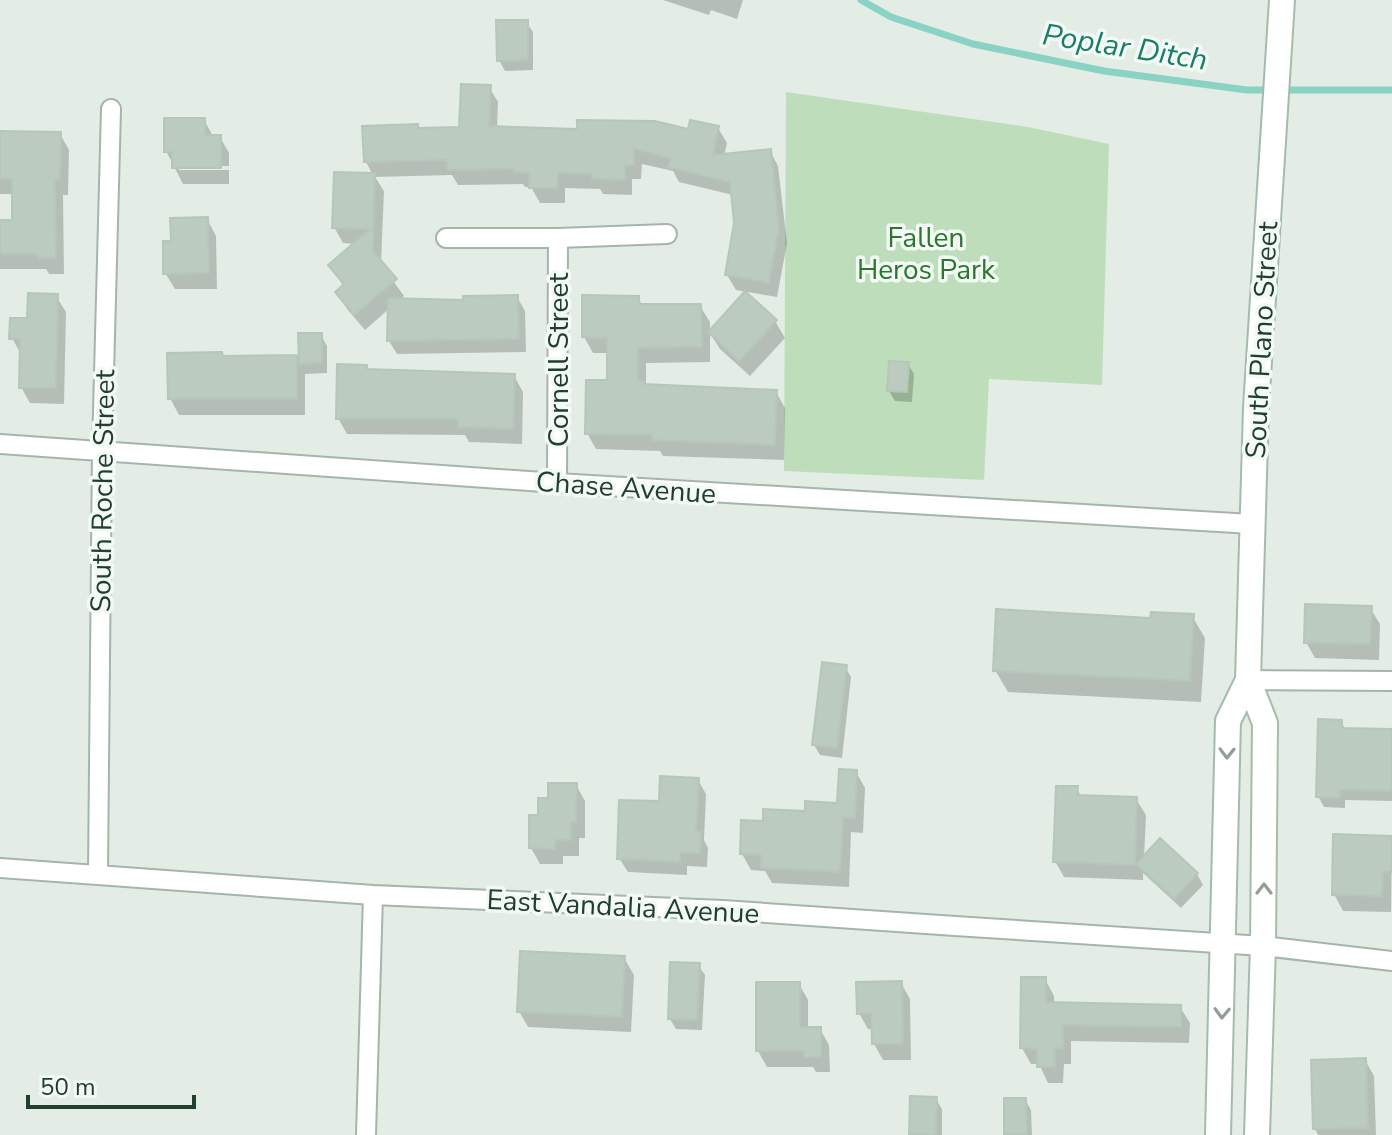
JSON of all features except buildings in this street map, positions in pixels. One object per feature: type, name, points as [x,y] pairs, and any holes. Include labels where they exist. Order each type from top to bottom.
[{"type":"main road","name":"South Plano Street","points":[[1218,1135],[1244,946],[1265,723],[1248,680],[1256,408],[1282,0]]},
{"type":"main road","name":"South Plano Street","points":[[1248,680],[1228,721],[1257,1135]]},
{"type":"street","name":"South Roche Street","points":[[98,873],[102,449],[111,109]]},
{"type":"street","points":[[446,238],[667,234]]},
{"type":"street","name":"Cornell Street","points":[[557,483],[558,238]]},
{"type":"street","name":"Chase Avenue","points":[[0,444],[557,483],[1252,524]]},
{"type":"street","points":[[1248,680],[1392,681]]},
{"type":"street","name":"East Vandalia Avenue","points":[[0,868],[373,895],[723,910],[1244,946],[1392,961]]},
{"type":"street","points":[[366,1135],[373,895]]},
{"type":"green space","name":"Fallen Heros Park","points":[[786,92],[1028,127],[1109,144],[1102,385],[989,379],[984,480],[784,471]]},
{"type":"waterway","name":"Poplar Ditch","points":[[861,0],[891,17],[973,44],[1104,71],[1247,90],[1392,90]]}]
